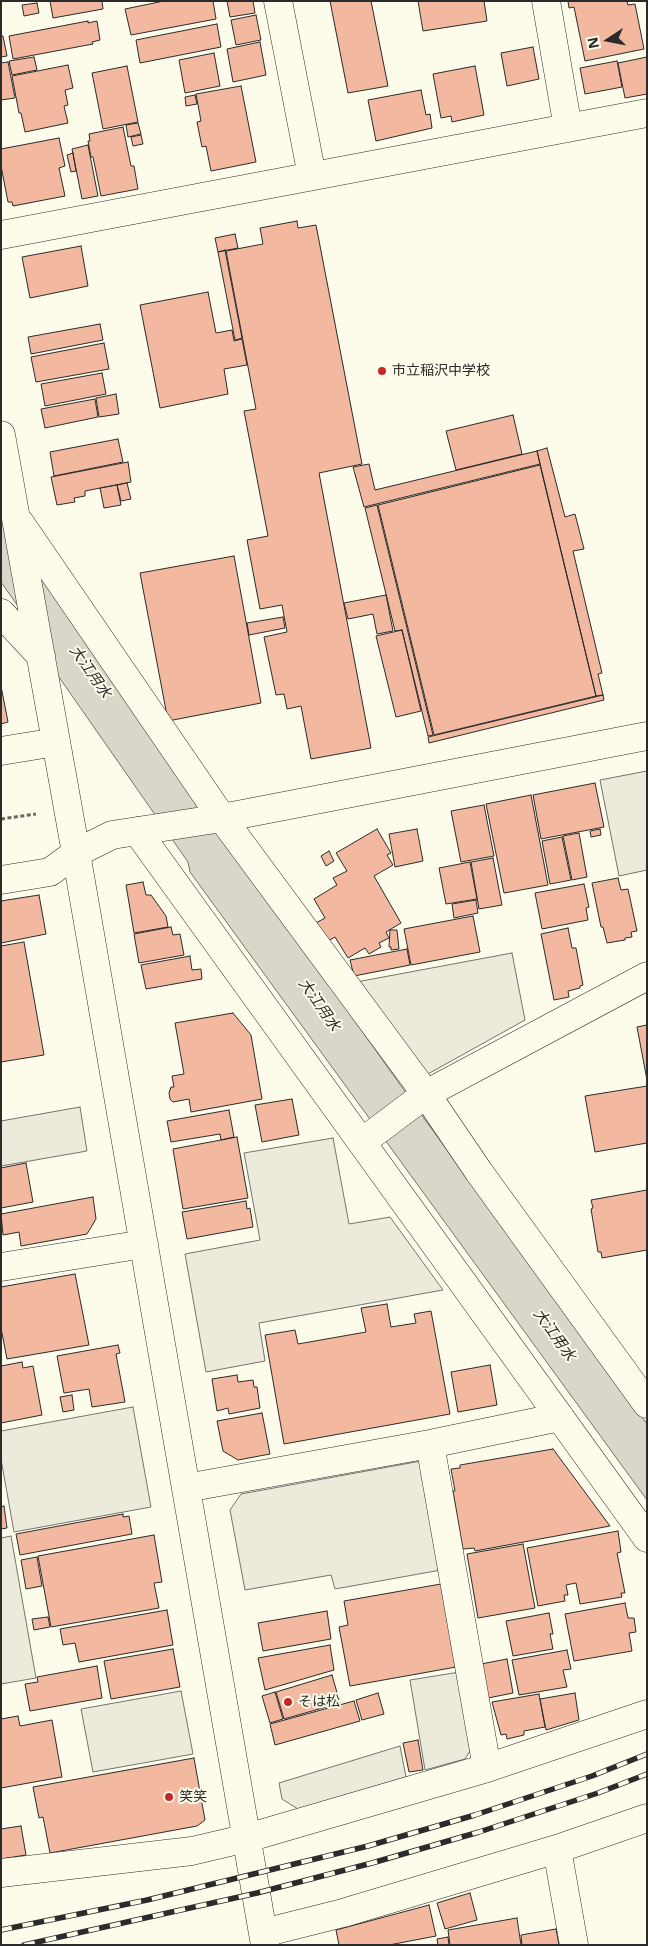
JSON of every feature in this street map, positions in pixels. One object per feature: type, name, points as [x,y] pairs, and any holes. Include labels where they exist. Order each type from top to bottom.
[{"type":"street","points":[[278,1],[312,176]]},
{"type":"street","points":[[546,1],[568,128]]},
{"type":"street","points":[[1,235],[647,113]]},
{"type":"street","points":[[1,435],[76,854],[264,1939],[343,1913],[557,1850],[647,1818]]},
{"type":"street","points":[[17,525],[220,818],[647,1404]]},
{"type":"street","points":[[1,613],[40,656]]},
{"type":"street","points":[[1,880],[50,872],[76,854],[112,834],[220,818],[647,736]]},
{"type":"street","points":[[1,751],[56,742]]},
{"type":"street","points":[[148,829],[368,1137],[560,1417],[647,1538]]},
{"type":"street","points":[[368,1137],[422,1096],[647,976]]},
{"type":"street","points":[[1,1267],[144,1244]]},
{"type":"street","points":[[186,1488],[430,1444],[560,1417]]},
{"type":"street","points":[[430,1444],[488,1768]]},
{"type":"street","points":[[1,1873],[192,1850],[247,1838],[488,1768],[647,1714]]},
{"type":"street","points":[[557,1850],[574,1945]]},
{"type":"path","points":[[1,819],[39,813]]},
{"type":"shaded area","points":[[647,771],[647,870],[619,876],[600,780]]},
{"type":"shaded area","points":[[512,953],[525,1020],[426,1075],[351,983]]},
{"type":"shaded area","points":[[80,1107],[87,1151],[1,1166],[1,1121]]},
{"type":"shaded area","points":[[333,1138],[349,1224],[390,1217],[443,1290],[259,1323],[265,1361],[206,1372],[185,1254],[260,1240],[244,1153]]},
{"type":"shaded area","points":[[133,1407],[151,1507],[14,1532],[1,1459],[1,1431]]},
{"type":"shaded area","points":[[421,1461],[441,1570],[335,1589],[331,1575],[245,1590],[230,1510],[241,1494]]},
{"type":"shaded area","points":[[11,1536],[36,1678],[1,1684],[1,1538]]},
{"type":"shaded area","points":[[460,1672],[473,1746],[465,1759],[425,1770],[410,1680]]},
{"type":"shaded area","points":[[181,1691],[193,1754],[93,1772],[81,1709]]},
{"type":"shaded area","points":[[400,1746],[406,1777],[298,1809],[282,1799],[279,1783]]},
{"type":"water","name":"大江用水","points":[[1,511],[246,868],[426,1121],[647,1424],[647,1500],[190,872],[188,862],[24,627],[22,612],[1,582]]},
{"type":"building","points":[[50,1],[102,1],[103,9],[53,18]]},
{"type":"building","points":[[164,1],[213,1],[216,19],[131,35],[125,9]]},
{"type":"building","points":[[227,1],[253,1],[255,13],[230,17]]},
{"type":"building","points":[[330,1],[371,1],[388,86],[348,93]]},
{"type":"building","points":[[418,1],[484,1],[487,21],[423,31]]},
{"type":"building","points":[[568,1],[627,1],[628,5],[635,4],[644,49],[585,61],[574,7],[569,8]]},
{"type":"building","points":[[37,3],[39,13],[24,16],[22,5]]},
{"type":"building","points":[[256,15],[261,40],[236,45],[231,20]]},
{"type":"building","points":[[88,21],[88,23],[97,21],[100,40],[92,42],[93,44],[13,59],[9,36]]},
{"type":"building","points":[[217,24],[221,47],[140,63],[136,40]]},
{"type":"building","points":[[1,36],[3,36],[7,56],[1,57]]},
{"type":"building","points":[[260,42],[266,75],[233,82],[227,49]]},
{"type":"building","points":[[533,47],[539,79],[507,86],[501,53]]},
{"type":"building","points":[[214,53],[220,86],[185,93],[179,60]]},
{"type":"building","points":[[34,57],[37,70],[12,75],[9,61]]},
{"type":"building","points":[[647,57],[647,94],[625,98],[618,63]]},
{"type":"building","points":[[617,61],[622,87],[585,94],[580,68]]},
{"type":"building","points":[[8,62],[15,98],[1,100],[1,63]]},
{"type":"building","points":[[68,65],[73,88],[65,90],[68,105],[64,106],[68,123],[25,132],[21,113],[19,113],[12,76]]},
{"type":"building","points":[[127,66],[138,122],[103,129],[92,73]]},
{"type":"building","points":[[475,66],[484,115],[452,122],[451,116],[441,118],[433,74]]},
{"type":"building","points":[[241,86],[256,162],[211,171],[206,146],[202,147],[197,122],[201,121],[196,94]]},
{"type":"building","points":[[421,90],[426,115],[430,114],[432,128],[376,141],[368,100]]},
{"type":"building","points":[[195,95],[197,104],[186,106],[185,97]]},
{"type":"building","points":[[138,123],[141,134],[128,137],[126,125]]},
{"type":"building","points":[[123,127],[131,166],[134,166],[138,189],[101,196],[93,157],[91,157],[88,141],[90,141],[89,134]]},
{"type":"building","points":[[141,135],[143,144],[133,146],[131,137]]},
{"type":"building","points":[[59,138],[65,166],[59,168],[65,196],[13,206],[12,202],[8,202],[1,166],[1,149]]},
{"type":"building","points":[[88,145],[98,196],[82,199],[72,149]]},
{"type":"building","points":[[73,153],[76,171],[71,172],[67,155]]},
{"type":"building","points":[[297,221],[298,228],[316,225],[362,464],[319,473],[371,748],[311,759],[301,706],[287,709],[284,694],[276,695],[264,637],[287,632],[282,605],[260,609],[247,540],[268,536],[244,411],[256,409],[226,251],[263,244],[260,228]]},
{"type":"building","points":[[235,234],[238,248],[218,252],[215,238]]},
{"type":"building","points":[[81,246],[88,286],[30,298],[22,257]]},
{"type":"building","points":[[225,250],[242,338],[235,340],[218,252]]},
{"type":"building","points":[[208,292],[216,333],[232,330],[234,341],[242,339],[247,365],[224,369],[228,394],[160,408],[140,305]]},
{"type":"building","points":[[100,324],[103,340],[31,354],[28,337]]},
{"type":"building","points":[[104,343],[109,369],[36,382],[31,357]]},
{"type":"building","points":[[102,373],[106,394],[45,406],[41,384]]},
{"type":"building","points":[[116,394],[119,414],[99,417],[96,398]]},
{"type":"building","points":[[95,399],[98,417],[45,428],[41,409]]},
{"type":"building","points":[[513,415],[522,454],[456,470],[446,431]]},
{"type":"building","points":[[118,439],[123,462],[54,476],[50,452]]},
{"type":"building","points":[[547,448],[565,517],[575,514],[584,549],[573,551],[602,673],[598,674],[603,695],[596,696],[537,451]]},
{"type":"building","points":[[537,451],[540,464],[364,507],[353,467],[369,464],[375,490]]},
{"type":"building","points":[[128,462],[131,482],[85,491],[85,496],[74,498],[75,502],[57,505],[51,477]]},
{"type":"building","points":[[540,465],[596,696],[434,735],[378,505]]},
{"type":"building","points":[[127,483],[131,499],[121,501],[117,485]]},
{"type":"building","points":[[117,485],[121,505],[104,508],[100,488]]},
{"type":"building","points":[[377,505],[433,735],[428,736],[402,630],[395,631],[365,508]]},
{"type":"building","points":[[234,556],[261,703],[168,721],[140,573]]},
{"type":"building","points":[[386,595],[393,631],[377,634],[373,614],[348,619],[344,603]]},
{"type":"building","points":[[283,617],[285,628],[249,635],[247,623]]},
{"type":"building","points":[[402,630],[421,711],[396,717],[376,636]]},
{"type":"building","points":[[1,686],[8,722],[1,724]]},
{"type":"building","points":[[603,695],[604,700],[429,743],[428,737]]},
{"type":"building","points":[[595,783],[604,827],[541,839],[533,795]]},
{"type":"building","points":[[531,795],[548,885],[504,893],[486,804]]},
{"type":"building","points":[[484,805],[494,856],[461,862],[451,811]]},
{"type":"building","points":[[377,829],[391,853],[387,855],[393,865],[374,876],[401,923],[386,932],[389,938],[379,943],[381,947],[369,954],[365,948],[348,958],[335,937],[323,944],[312,925],[325,918],[314,899],[337,885],[333,878],[347,871],[336,853]]},
{"type":"building","points":[[417,829],[423,861],[395,867],[389,834]]},
{"type":"building","points":[[600,829],[601,835],[591,837],[590,831]]},
{"type":"building","points":[[579,833],[587,877],[572,880],[563,836]]},
{"type":"building","points":[[562,837],[571,880],[550,884],[542,841]]},
{"type":"building","points":[[329,851],[334,861],[326,866],[321,856]]},
{"type":"building","points":[[493,858],[502,905],[479,909],[471,862]]},
{"type":"building","points":[[470,862],[477,899],[446,904],[439,868]]},
{"type":"building","points":[[618,878],[621,890],[628,889],[637,931],[631,932],[632,937],[625,938],[625,940],[607,943],[603,927],[601,927],[592,883]]},
{"type":"building","points":[[143,882],[146,895],[151,895],[166,916],[168,927],[134,933],[126,885]]},
{"type":"building","points":[[584,884],[589,907],[586,908],[588,920],[542,929],[535,893]]},
{"type":"building","points":[[39,895],[46,934],[1,943],[1,901]]},
{"type":"building","points":[[476,900],[478,913],[454,918],[452,904]]},
{"type":"building","points":[[473,916],[480,952],[411,965],[404,929]]},
{"type":"building","points":[[171,927],[173,935],[180,934],[184,955],[139,963],[134,934]]},
{"type":"building","points":[[568,928],[572,948],[576,948],[583,985],[580,988],[568,991],[569,997],[554,1000],[541,934]]},
{"type":"building","points":[[390,930],[397,930],[399,949],[391,950],[391,947],[389,947]]},
{"type":"building","points":[[24,942],[44,1055],[1,1062],[1,946]]},
{"type":"building","points":[[407,949],[410,965],[354,976],[350,960]]},
{"type":"building","points":[[190,956],[192,970],[201,969],[202,979],[146,989],[141,965]]},
{"type":"building","points":[[233,1013],[251,1035],[262,1099],[191,1112],[189,1099],[173,1102],[170,1099],[171,1087],[174,1087],[172,1076],[184,1074],[175,1023]]},
{"type":"building","points":[[647,1025],[647,1080],[637,1027]]},
{"type":"building","points":[[647,1086],[647,1143],[595,1152],[585,1096]]},
{"type":"building","points":[[292,1099],[299,1135],[262,1142],[255,1105]]},
{"type":"building","points":[[229,1110],[234,1137],[221,1140],[220,1134],[171,1142],[167,1121]]},
{"type":"building","points":[[237,1137],[248,1198],[183,1209],[173,1149]]},
{"type":"building","points":[[26,1163],[33,1202],[1,1208],[1,1168]]},
{"type":"building","points":[[647,1190],[647,1250],[602,1258],[601,1252],[598,1252],[591,1200]]},
{"type":"building","points":[[93,1197],[96,1219],[87,1234],[21,1246],[19,1232],[3,1235],[1,1214]]},
{"type":"building","points":[[246,1201],[247,1209],[250,1208],[253,1227],[187,1239],[182,1212]]},
{"type":"building","points":[[75,1274],[89,1345],[7,1359],[1,1328],[1,1287]]},
{"type":"building","points":[[387,1304],[391,1327],[416,1323],[414,1314],[431,1311],[450,1414],[284,1444],[265,1335],[295,1330],[298,1344],[366,1332],[361,1308]]},
{"type":"building","points":[[118,1345],[120,1353],[116,1354],[125,1402],[92,1407],[89,1389],[64,1393],[57,1356]]},
{"type":"building","points":[[22,1362],[23,1368],[33,1366],[42,1415],[1,1423],[1,1366]]},
{"type":"building","points":[[490,1365],[497,1405],[458,1412],[451,1372]]},
{"type":"building","points":[[237,1375],[238,1382],[253,1380],[254,1387],[257,1387],[260,1408],[229,1414],[228,1408],[217,1411],[212,1379]]},
{"type":"building","points":[[72,1395],[74,1410],[63,1412],[60,1397]]},
{"type":"building","points":[[262,1413],[270,1454],[238,1460],[223,1451],[217,1421]]},
{"type":"building","points":[[553,1449],[610,1526],[475,1551],[474,1548],[463,1549],[451,1469],[460,1468],[460,1465]]},
{"type":"building","points":[[4,1506],[7,1528],[1,1529],[1,1507]]},
{"type":"building","points":[[123,1514],[123,1517],[129,1516],[132,1534],[20,1555],[16,1534]]},
{"type":"building","points":[[618,1531],[621,1552],[617,1553],[625,1593],[621,1593],[622,1597],[580,1604],[576,1583],[566,1585],[568,1595],[564,1595],[565,1601],[538,1606],[527,1548]]},
{"type":"building","points":[[154,1535],[162,1582],[154,1583],[159,1608],[51,1627],[38,1556]]},
{"type":"building","points":[[523,1544],[535,1608],[478,1618],[467,1554]]},
{"type":"building","points":[[37,1557],[42,1586],[26,1589],[21,1560]]},
{"type":"building","points":[[441,1584],[456,1667],[350,1686],[339,1627],[348,1625],[344,1601]]},
{"type":"building","points":[[625,1603],[628,1618],[634,1618],[636,1632],[629,1633],[632,1651],[574,1661],[565,1614]]},
{"type":"building","points":[[167,1610],[173,1645],[79,1662],[75,1643],[63,1645],[60,1629]]},
{"type":"building","points":[[327,1611],[331,1639],[263,1651],[258,1623]]},
{"type":"building","points":[[549,1613],[553,1634],[550,1634],[553,1649],[513,1656],[506,1621]]},
{"type":"building","points":[[48,1617],[50,1627],[34,1630],[32,1619]]},
{"type":"building","points":[[330,1645],[334,1670],[265,1690],[258,1658]]},
{"type":"building","points":[[173,1649],[180,1687],[111,1699],[104,1661]]},
{"type":"building","points":[[567,1650],[571,1669],[563,1670],[567,1687],[519,1695],[512,1660]]},
{"type":"building","points":[[507,1659],[513,1693],[488,1698],[481,1664]]},
{"type":"building","points":[[97,1666],[102,1698],[30,1711],[25,1684],[38,1682],[37,1677]]},
{"type":"building","points":[[332,1675],[340,1703],[284,1719],[276,1692]]},
{"type":"building","points":[[275,1692],[283,1719],[270,1723],[262,1696]]},
{"type":"building","points":[[378,1693],[384,1714],[362,1720],[356,1700]]},
{"type":"building","points":[[575,1693],[579,1720],[546,1730],[540,1699]]},
{"type":"building","points":[[539,1694],[545,1727],[524,1731],[524,1735],[507,1739],[506,1734],[501,1735],[492,1702]]},
{"type":"building","points":[[354,1701],[360,1721],[275,1745],[270,1724]]},
{"type":"building","points":[[18,1716],[20,1726],[52,1720],[62,1777],[1,1788],[1,1719]]},
{"type":"building","points":[[418,1740],[423,1770],[409,1772],[403,1743]]},
{"type":"building","points":[[194,1758],[205,1820],[197,1826],[50,1853],[43,1817],[39,1818],[33,1787]]},
{"type":"building","points":[[21,1826],[26,1855],[1,1859],[1,1829]]},
{"type":"building","points":[[470,1893],[477,1920],[445,1929],[437,1903]]},
{"type":"building","points":[[429,1905],[436,1936],[389,1945],[339,1945],[336,1930]]},
{"type":"building","points":[[517,1918],[521,1945],[450,1945],[448,1930]]},
{"type":"building","points":[[556,1929],[559,1945],[522,1945],[521,1935]]},
{"type":"building","points":[[448,1937],[449,1945],[438,1945],[437,1939]]},
{"type":"railway","points":[[1,1930],[147,1900],[368,1846],[475,1815],[592,1776],[647,1754]]},
{"type":"railway","points":[[24,1945],[257,1893],[372,1863],[479,1832],[598,1793],[647,1774]]},
{"type":"place","name":"市立稲沢中学校","points":[[382,371]]},
{"type":"place","name":"そは松","points":[[288,1702]]},
{"type":"place","name":"笑笑","points":[[169,1797]]}]
